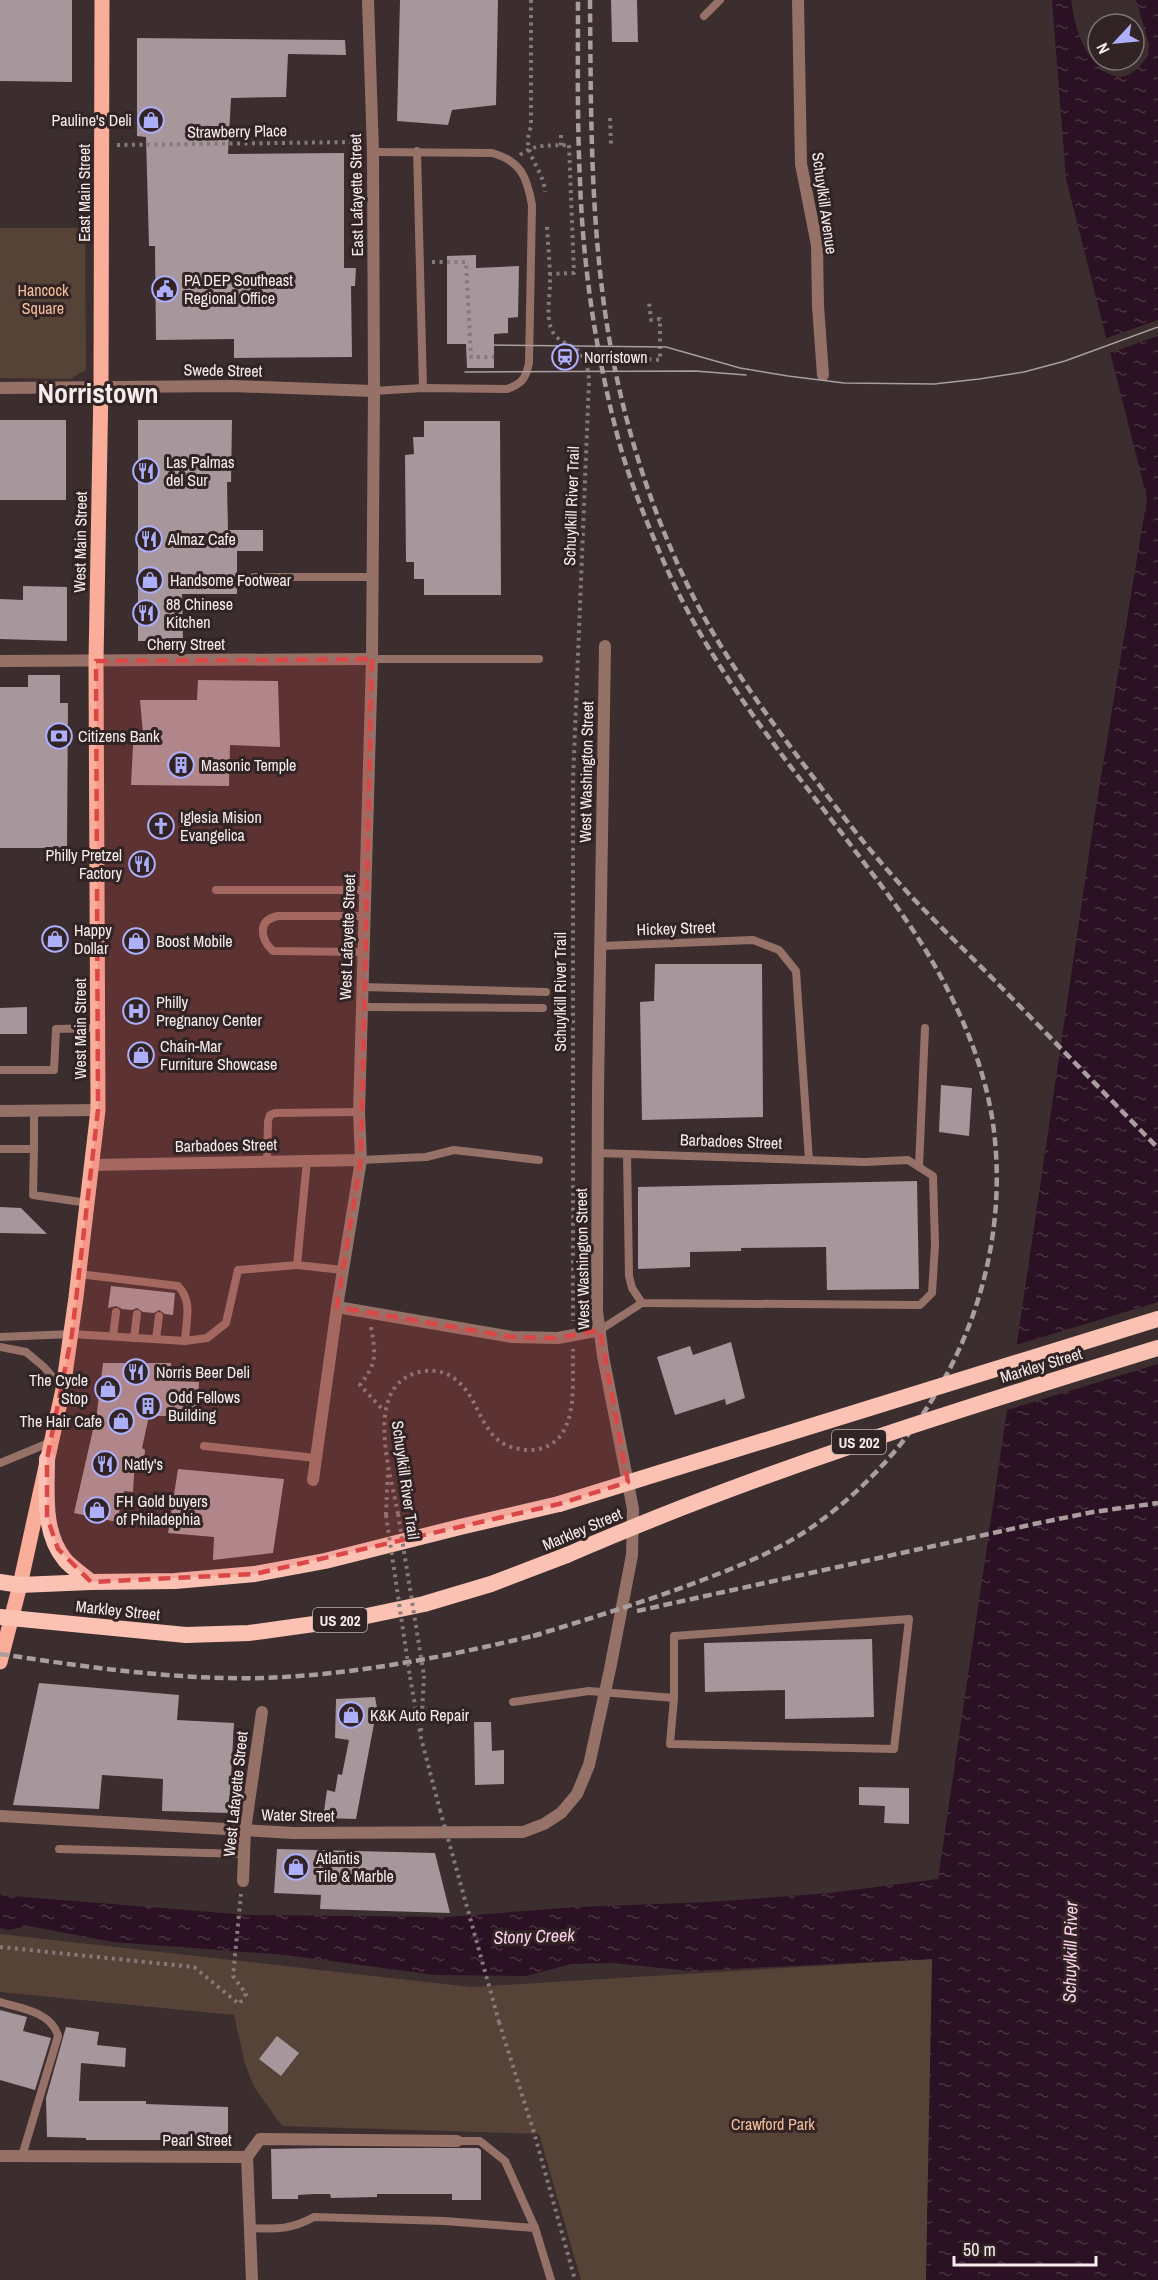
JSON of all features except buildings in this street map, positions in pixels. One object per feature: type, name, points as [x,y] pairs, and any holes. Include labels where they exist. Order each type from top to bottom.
[{"type":"highway","name":"Markley Street","points":[[0,1582],[20,1586],[175,1581],[255,1574],[326,1562],[559,1504],[1158,1319]]},
{"type":"highway","name":"Markley Street","points":[[6,1618],[186,1635],[249,1633],[357,1618],[424,1604],[491,1584],[654,1518],[815,1457],[981,1402],[1158,1348]]},
{"type":"highway","points":[[47,1459],[47,1517],[52,1537],[65,1560],[91,1582]]},
{"type":"main road","name":"East Main Street","points":[[101,386],[102,0]]},
{"type":"main road","name":"West Main Street","points":[[0,1662],[6,1618],[20,1586],[63,1389],[72,1334],[98,1110],[96,661],[101,386]]},
{"type":"street","name":"East Lafayette Street","points":[[368,0],[374,391]]},
{"type":"street","name":"Schuylkill Avenue","points":[[798,0],[801,164],[817,245],[818,306],[823,375]]},
{"type":"street","name":"Swede Street","points":[[0,388],[231,386],[374,391]]},
{"type":"street","name":"West Lafayette Street","points":[[313,1480],[337,1307],[361,1160],[359,1112],[372,659],[374,391]]},
{"type":"street","name":"West Washington Street","points":[[523,1832],[544,1824],[561,1813],[577,1794],[589,1765],[632,1555],[633,1509],[597,1311],[597,1153],[605,646]]},
{"type":"street","name":"Cherry Street","points":[[0,661],[372,659]]},
{"type":"street","points":[[0,1111],[98,1110]]},
{"type":"street","name":"Barbadoes Street","points":[[92,1165],[361,1160]]},
{"type":"street","points":[[337,1307],[512,1337],[573,1336],[600,1330]]},
{"type":"street","name":"West Lafayette Street","points":[[243,1881],[244,1830],[262,1712]]},
{"type":"street","name":"Water Street","points":[[0,1816],[294,1833],[523,1832]]},
{"type":"street","name":"Pearl Street","points":[[0,2156],[247,2157],[260,2139],[457,2141]]},
{"type":"street","points":[[247,2157],[252,2280]]},
{"type":"lane","points":[[704,16],[720,0]]},
{"type":"lane","points":[[372,147],[492,153],[514,161],[526,180],[532,205],[530,363],[526,377],[518,386],[507,389],[423,388],[374,391]]},
{"type":"lane","points":[[417,151],[423,388]]},
{"type":"lane","points":[[254,577],[373,577]]},
{"type":"lane","points":[[372,659],[539,659]]},
{"type":"lane","points":[[216,890],[365,890]]},
{"type":"lane","points":[[363,952],[273,951],[263,940],[262,930],[264,922],[271,917],[278,916],[364,916]]},
{"type":"lane","name":"Hickey Street","points":[[601,946],[753,940],[779,951],[796,971],[809,1160]]},
{"type":"lane","points":[[363,987],[546,992]]},
{"type":"lane","points":[[362,1007],[543,1008]]},
{"type":"lane","points":[[0,1070],[54,1070],[56,1029],[98,1028]]},
{"type":"lane","points":[[600,1330],[642,1303],[920,1305],[932,1293],[935,1245],[933,1176],[918,1167],[925,1028]]},
{"type":"lane","points":[[34,1111],[33,1195],[88,1203]]},
{"type":"lane","points":[[267,1161],[270,1115],[275,1113],[359,1112]]},
{"type":"lane","points":[[0,1149],[34,1149]]},
{"type":"lane","points":[[361,1160],[426,1157],[454,1150],[539,1160]]},
{"type":"lane","name":"Barbadoes Street","points":[[597,1153],[864,1162],[908,1160],[918,1167]]},
{"type":"lane","points":[[627,1154],[628,1276],[632,1288],[642,1303]]},
{"type":"lane","points":[[297,1265],[307,1160]]},
{"type":"lane","points":[[0,1337],[72,1334],[184,1341],[207,1338],[226,1323],[238,1270],[297,1265],[343,1270]]},
{"type":"lane","points":[[79,1274],[178,1286],[185,1293],[188,1303],[184,1341]]},
{"type":"lane","points":[[119,1289],[121,1279]]},
{"type":"lane","points":[[140,1292],[141,1281]]},
{"type":"lane","points":[[162,1293],[164,1284]]},
{"type":"lane","points":[[112,1336],[116,1312]]},
{"type":"lane","points":[[134,1338],[137,1314]]},
{"type":"lane","points":[[156,1339],[159,1316]]},
{"type":"lane","points":[[0,1347],[26,1352],[44,1367],[63,1389]]},
{"type":"lane","points":[[0,1463],[51,1442]]},
{"type":"lane","points":[[204,1446],[316,1458]]},
{"type":"lane","points":[[909,1618],[894,1749],[670,1744],[674,1698],[674,1636],[909,1618]]},
{"type":"lane","points":[[513,1702],[584,1692],[674,1698]]},
{"type":"lane","points":[[59,1849],[244,1854]]},
{"type":"lane","points":[[0,2002],[45,2017],[52,2024],[58,2036],[22,2156]]},
{"type":"lane","points":[[457,2141],[480,2141],[505,2161],[536,2228],[551,2280]]},
{"type":"lane","points":[[250,2228],[297,2227],[314,2217],[444,2221],[536,2228]]},
{"type":"path","points":[[531,0],[531,127],[527,138],[530,155],[544,182],[545,194]]},
{"type":"path","points":[[610,118],[611,146]]},
{"type":"path","points":[[561,135],[561,146]]},
{"type":"path","name":"Strawberry Place","points":[[102,145],[372,147]]},
{"type":"path","points":[[514,161],[528,148],[570,145],[574,273],[549,274]]},
{"type":"path","name":"Schuylkill River Trail","points":[[421,1738],[424,1676],[388,1462],[384,1412],[387,1400],[400,1381],[419,1372],[442,1372],[453,1377],[463,1386],[493,1435],[502,1443],[527,1450],[551,1445],[567,1428],[570,1417],[573,1336],[573,780],[589,381],[588,367],[583,355],[552,331],[549,322],[546,216]]},
{"type":"path","points":[[420,261],[466,262],[471,357],[494,357]]},
{"type":"path","points":[[640,359],[660,360],[660,319],[651,320],[649,302]]},
{"type":"path","points":[[368,1312],[374,1347],[372,1369],[360,1385],[384,1412]]},
{"type":"path","points":[[388,1462],[386,1515],[421,1738],[499,2022],[535,2136],[575,2280]]},
{"type":"path","points":[[0,1947],[194,1967],[239,2004],[246,1994],[233,1976],[239,1909]]},
{"type":"highlighted area","points":[[372,659],[361,1160],[337,1307],[512,1337],[558,1338],[600,1330],[628,1482],[559,1504],[255,1574],[91,1582],[58,1549],[47,1517],[47,1459],[72,1334],[98,1110],[96,661]]},
{"type":"green space","name":"Hancock Square","points":[[0,228],[85,228],[86,370],[70,379],[0,378]]},
{"type":"green space","name":"Crawford Park","points":[[0,1934],[471,1987],[933,1959],[926,2280],[581,2280],[539,2134],[282,2126],[254,2087],[245,2064],[234,2015],[0,1992]]},
{"type":"water","points":[[1052,0],[1071,0],[1077,28],[1086,49],[1086,72],[1107,72],[1120,77],[1134,72],[1146,72],[1149,44],[1146,34],[1146,12],[1140,12],[1136,0],[1158,0],[1158,2280],[926,2280],[932,1959],[690,1971],[613,1963],[571,1964],[526,1976],[435,1975],[286,1955],[113,1942],[29,1926],[8,1930],[0,1928],[0,1895],[248,1915],[449,1917],[576,1907],[710,1902],[830,1893],[938,1879],[1095,813],[1147,498],[1066,179]]},
{"type":"pier","points":[[1158,320],[1158,336],[1107,354],[1104,339]]},
{"type":"pier","points":[[1158,1302],[1158,1364],[1004,1411],[1013,1346]]},
{"type":"tram line","points":[[488,345],[666,347],[740,368],[788,376],[844,383],[934,384],[1024,372],[1065,361],[1158,327]]},
{"type":"tram line","points":[[465,372],[695,371],[746,375]]},
{"type":"railway","points":[[533,1636],[662,1595],[760,1556],[812,1527],[858,1490],[898,1447],[933,1399],[960,1347],[980,1292],[993,1235],[997,1176],[992,1117],[983,1078],[963,1021],[946,985],[904,917],[745,704],[700,634],[663,560],[633,485],[622,454],[603,374],[584,246],[579,158],[578,0]]},
{"type":"railway","points":[[590,0],[594,188],[607,328],[622,403],[638,459],[657,515],[680,570],[716,637],[754,696],[878,860],[1158,1148]]},
{"type":"railway","points":[[637,1611],[1034,1524],[1093,1512],[1158,1503]]},
{"type":"railway","points":[[0,1654],[163,1675],[262,1678],[367,1669],[472,1650],[541,1634]]},
{"type":"place","name":"Pauline's Deli","points":[[151,120]]},
{"type":"place","name":"PA DEP Southeast Regional Office","points":[[165,289]]},
{"type":"place","name":"Norristown","points":[[565,357]]},
{"type":"place","name":"Las Palmas del Sur","points":[[146,471]]},
{"type":"place","name":"Almaz Cafe","points":[[149,539]]},
{"type":"place","name":"Handsome Footwear","points":[[150,580]]},
{"type":"place","name":"88 Chinese Kitchen","points":[[146,613]]},
{"type":"place","name":"Citizens Bank","points":[[59,736]]},
{"type":"place","name":"Masonic Temple","points":[[181,765]]},
{"type":"place","name":"Iglesia Mision Evangelica","points":[[161,826]]},
{"type":"place","name":"Philly Pretzel Factory","points":[[142,864]]},
{"type":"place","name":"Happy Dollar","points":[[55,939]]},
{"type":"place","name":"Boost Mobile","points":[[136,941]]},
{"type":"place","name":"Philly Pregnancy Center","points":[[136,1011]]},
{"type":"place","name":"Chain-Mar Furniture Showcase","points":[[141,1055]]},
{"type":"place","name":"Norris Beer Deli","points":[[136,1372]]},
{"type":"place","name":"The Cycle Stop","points":[[108,1389]]},
{"type":"place","name":"Odd Fellows Building","points":[[148,1406]]},
{"type":"place","name":"The Hair Cafe","points":[[121,1421]]},
{"type":"place","name":"Natly's","points":[[105,1464]]},
{"type":"place","name":"FH Gold buyers of Philadephia","points":[[97,1510]]},
{"type":"place","name":"K&K Auto Repair","points":[[351,1715]]},
{"type":"place","name":"Atlantis Tile & Marble","points":[[296,1867]]},
{"type":"district","name":"Norristown","points":[[98,393]]},
{"type":"water label","name":"Stony Creek","points":[[534,1936]]},
{"type":"water label","name":"Schuylkill River","points":[[1070,1952]]}]
